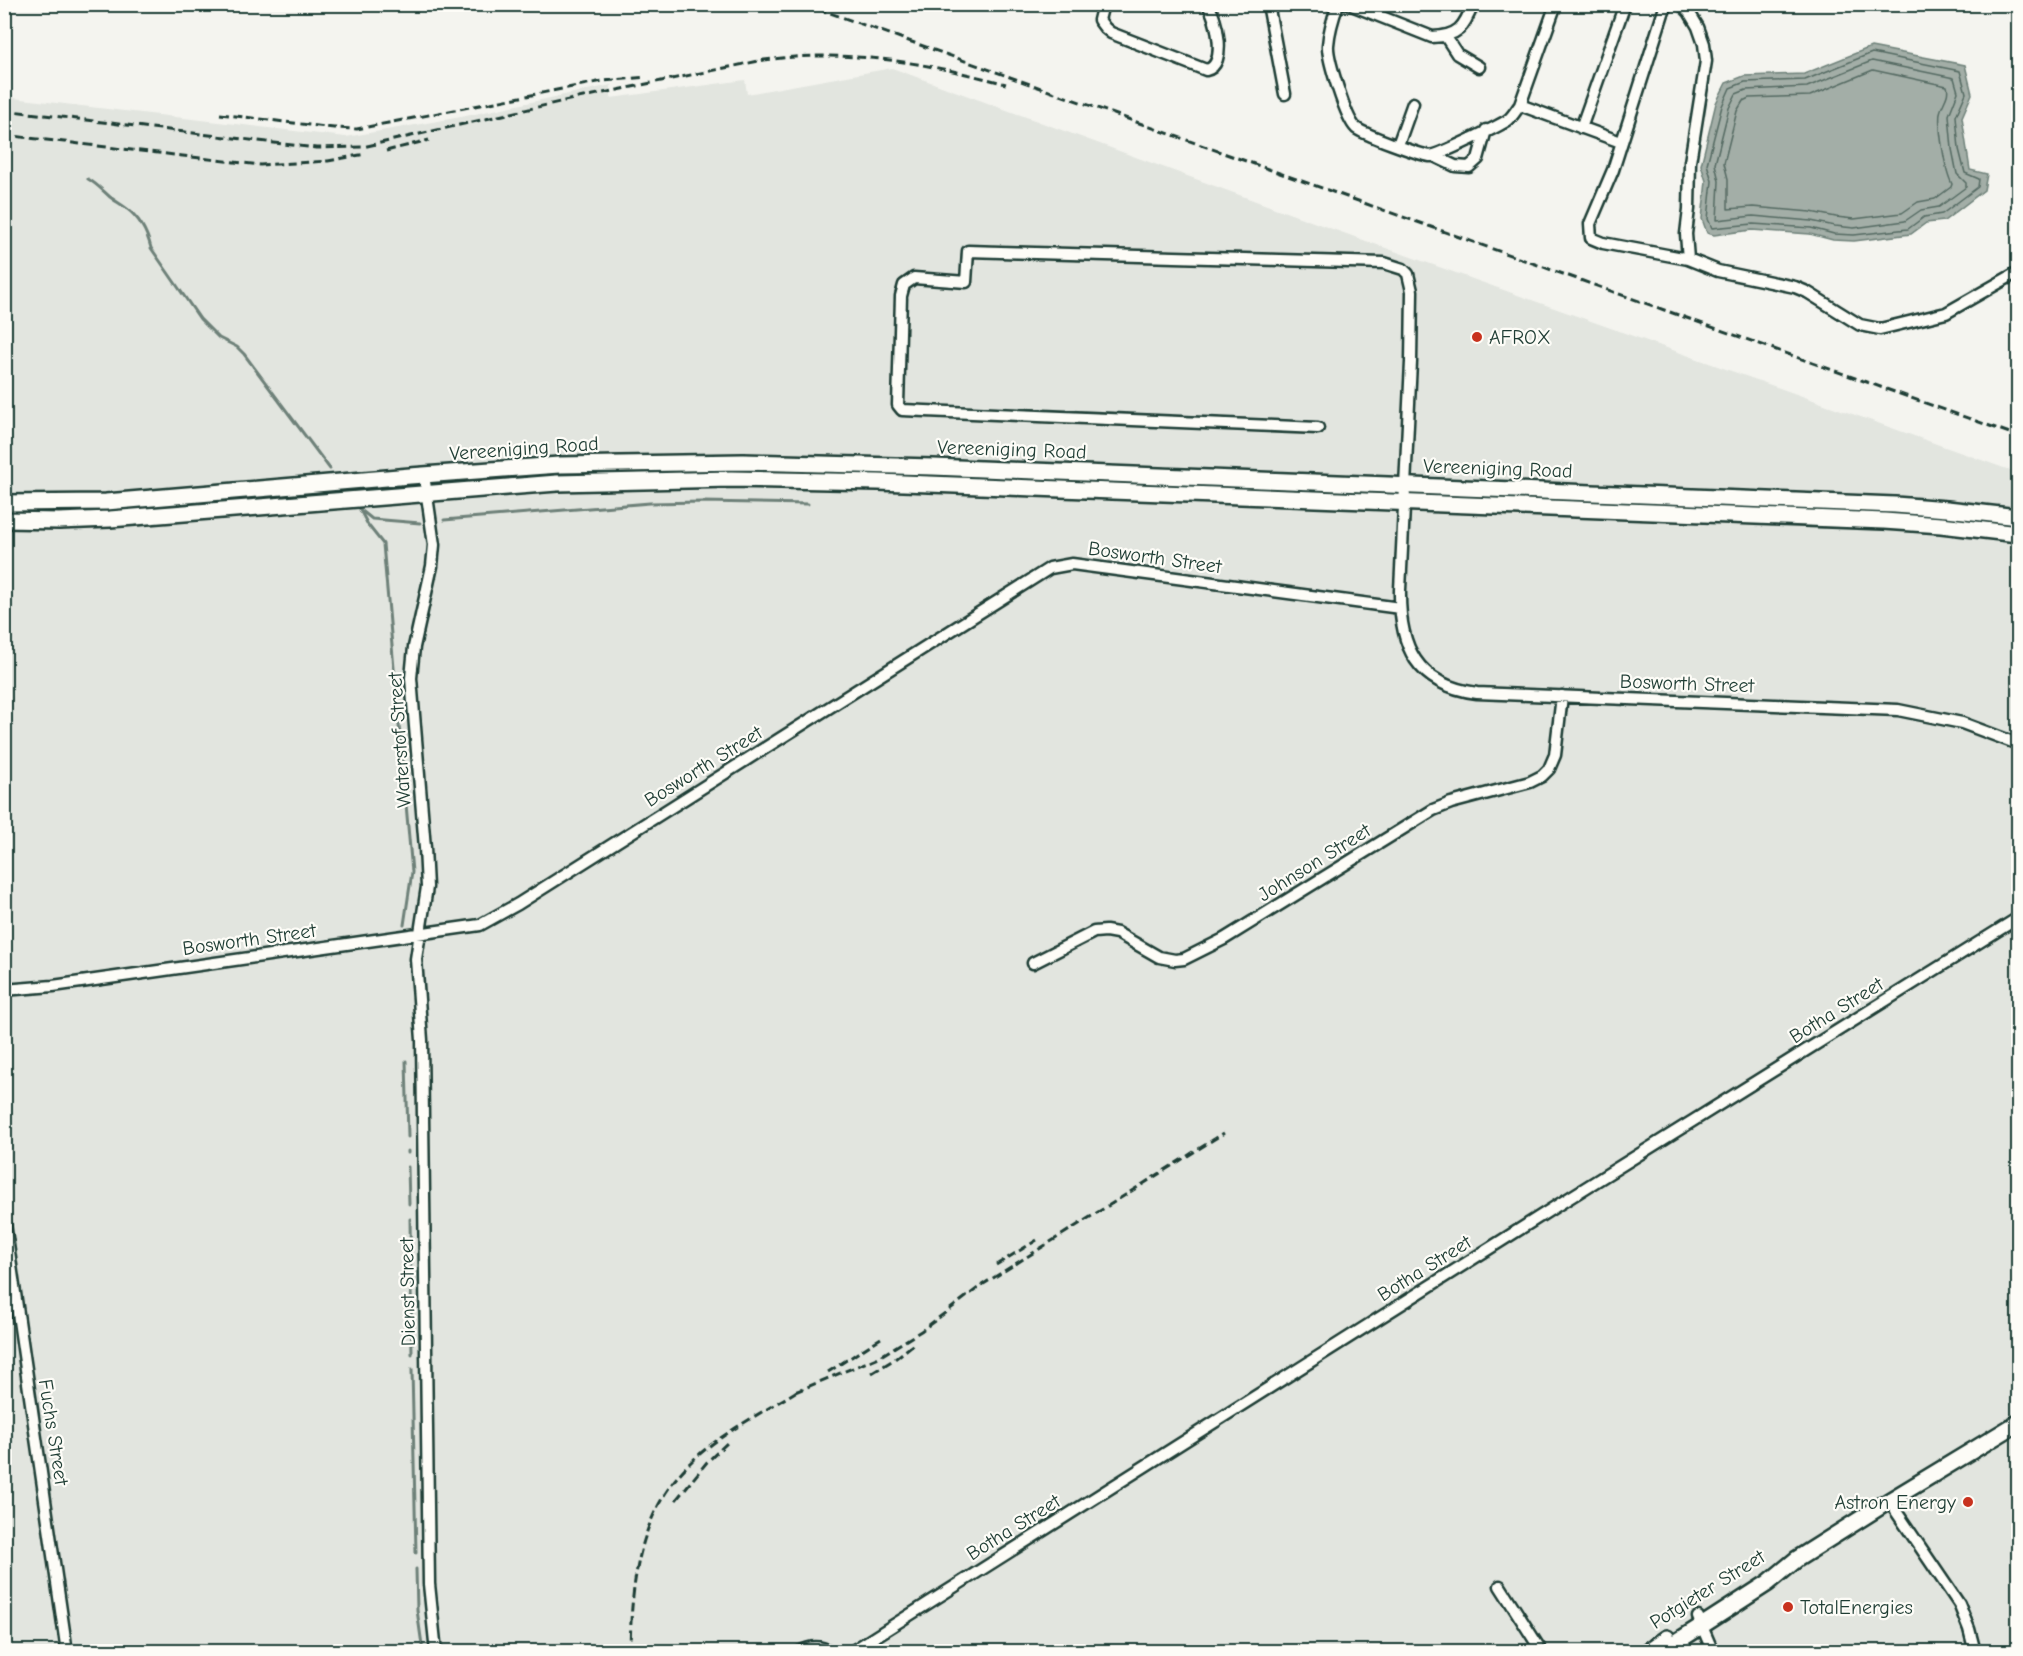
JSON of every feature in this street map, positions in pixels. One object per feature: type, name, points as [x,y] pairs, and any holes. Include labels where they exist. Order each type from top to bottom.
[{"type":"main road","name":"Vereeniging Road","points":[[4,503],[106,502],[559,465],[743,462],[933,467],[1922,507],[2019,518]]},
{"type":"main road","name":"Vereeniging Road","points":[[4,520],[85,520],[610,480],[773,479],[1884,521],[2019,534]]},
{"type":"main road","name":"Potgieter Street","points":[[1661,1652],[1763,1576],[1790,1564],[2019,1423]]},
{"type":"main road","name":"Potgieter Street","points":[[1647,1652],[1700,1621]]},
{"type":"street","points":[[1103,4],[1099,20],[1111,33],[1206,70],[1213,68],[1217,63],[1219,51],[1215,20],[1207,4]]},
{"type":"street","points":[[1268,4],[1285,94]]},
{"type":"street","points":[[1338,4],[1330,24],[1327,48],[1347,114],[1352,123],[1362,132],[1422,155],[1434,156],[1455,166],[1469,166],[1478,159],[1486,130]]},
{"type":"street","points":[[1349,4],[1432,38],[1446,37],[1458,31],[1466,22],[1473,4]]},
{"type":"street","points":[[1434,156],[1506,121],[1520,105],[1556,4]]},
{"type":"street","points":[[1581,128],[1625,4]]},
{"type":"street","points":[[1665,4],[1608,185],[1590,224],[1591,238],[1623,249],[1688,259],[1718,271],[1795,287],[1860,325],[1873,328],[1891,327],[1946,313],[2019,272]]},
{"type":"street","points":[[1681,4],[1698,27],[1704,44],[1706,62],[1690,162],[1686,234],[1688,259]]},
{"type":"street","points":[[1446,37],[1457,54],[1479,67]]},
{"type":"street","points":[[1398,145],[1413,103]]},
{"type":"street","points":[[1520,105],[1621,142]]},
{"type":"street","name":"Bosworth Street","points":[[1318,428],[902,410],[898,405],[902,289],[906,282],[914,278],[966,282],[968,251],[1347,262],[1396,266],[1408,274],[1412,291],[1400,608],[1404,640],[1430,676],[1451,688],[1477,693],[1898,710],[1962,723],[2019,744]]},
{"type":"street","name":"Waterstof Street","points":[[418,933],[427,887],[411,678],[414,647],[432,566],[434,545],[424,475]]},
{"type":"street","name":"Bosworth Street","points":[[4,990],[53,986],[480,925],[518,904],[1050,568],[1072,564],[1400,608]]},
{"type":"street","name":"Johnson Street","points":[[1033,963],[1094,932],[1117,933],[1159,957],[1175,960],[1184,959],[1224,939],[1432,810],[1530,782],[1542,776],[1549,769],[1555,755],[1562,696]]},
{"type":"street","name":"Botha Street","points":[[851,1652],[1538,1218],[2019,918]]},
{"type":"street","name":"Dienst Street","points":[[418,933],[416,959],[422,1040],[429,1584],[436,1652]]},
{"type":"street","name":"Fuchs Street","points":[[4,1217],[67,1652]]},
{"type":"street","points":[[1889,1501],[1959,1604],[1975,1652]]},
{"type":"street","points":[[1500,1586],[1542,1652]]},
{"type":"street","points":[[1700,1621],[1713,1652]]},
{"type":"street","points":[[799,1652],[817,1646],[831,1652]]},
{"type":"shaded area","points":[[892,68],[1324,226],[2018,473],[2018,1651],[5,1652],[5,97],[346,137],[461,117],[611,85],[611,98],[745,80],[747,94]]},
{"type":"water","points":[[1871,47],[1965,65],[1972,94],[1962,117],[1970,170],[1987,174],[1984,190],[1944,221],[1926,223],[1911,234],[1854,241],[1833,240],[1810,234],[1752,230],[1714,235],[1707,233],[1702,219],[1706,181],[1701,165],[1716,103],[1726,83],[1744,76],[1804,74]]},
{"type":"waterway","points":[[88,179],[135,216],[145,231],[151,248],[200,319],[219,338],[237,347],[244,354],[330,469]]},
{"type":"waterway","points":[[444,520],[650,503],[808,504]]},
{"type":"waterway","points":[[360,510],[383,544],[412,872],[404,925]]},
{"type":"waterway","points":[[362,511],[372,519],[420,523]]},
{"type":"waterway","points":[[406,1061],[408,1137]]},
{"type":"waterway","points":[[408,1167],[409,1204]]},
{"type":"waterway","points":[[410,1219],[412,1354]]},
{"type":"waterway","points":[[412,1369],[416,1553]]},
{"type":"waterway","points":[[416,1569],[417,1610],[423,1652]]},
{"type":"railway","points":[[805,4],[2018,436]]},
{"type":"railway","points":[[864,4],[877,9]]},
{"type":"railway","points":[[4,110],[316,148],[363,147],[564,101],[764,60],[826,56],[856,57],[945,69],[1006,84]]},
{"type":"railway","points":[[220,114],[357,129],[603,81],[646,77]]},
{"type":"railway","points":[[4,135],[260,165],[328,161],[365,154]]},
{"type":"railway","points":[[386,151],[429,140]]},
{"type":"railway","points":[[795,1392],[879,1357],[921,1331],[982,1285],[1224,1133]]},
{"type":"railway","points":[[996,1265],[1037,1240]]},
{"type":"railway","points":[[828,1372],[881,1338]]},
{"type":"railway","points":[[872,1373],[895,1359],[916,1342]]},
{"type":"railway","points":[[630,1652],[636,1574],[649,1525],[660,1502],[674,1481],[704,1451],[730,1431],[802,1388]]},
{"type":"railway","points":[[676,1500],[707,1462],[728,1442]]},
{"type":"place","name":"AFROX","points":[[1477,337]]},
{"type":"place","name":"Astron Energy","points":[[1968,1502]]},
{"type":"place","name":"TotalEnergies","points":[[1788,1607]]}]
